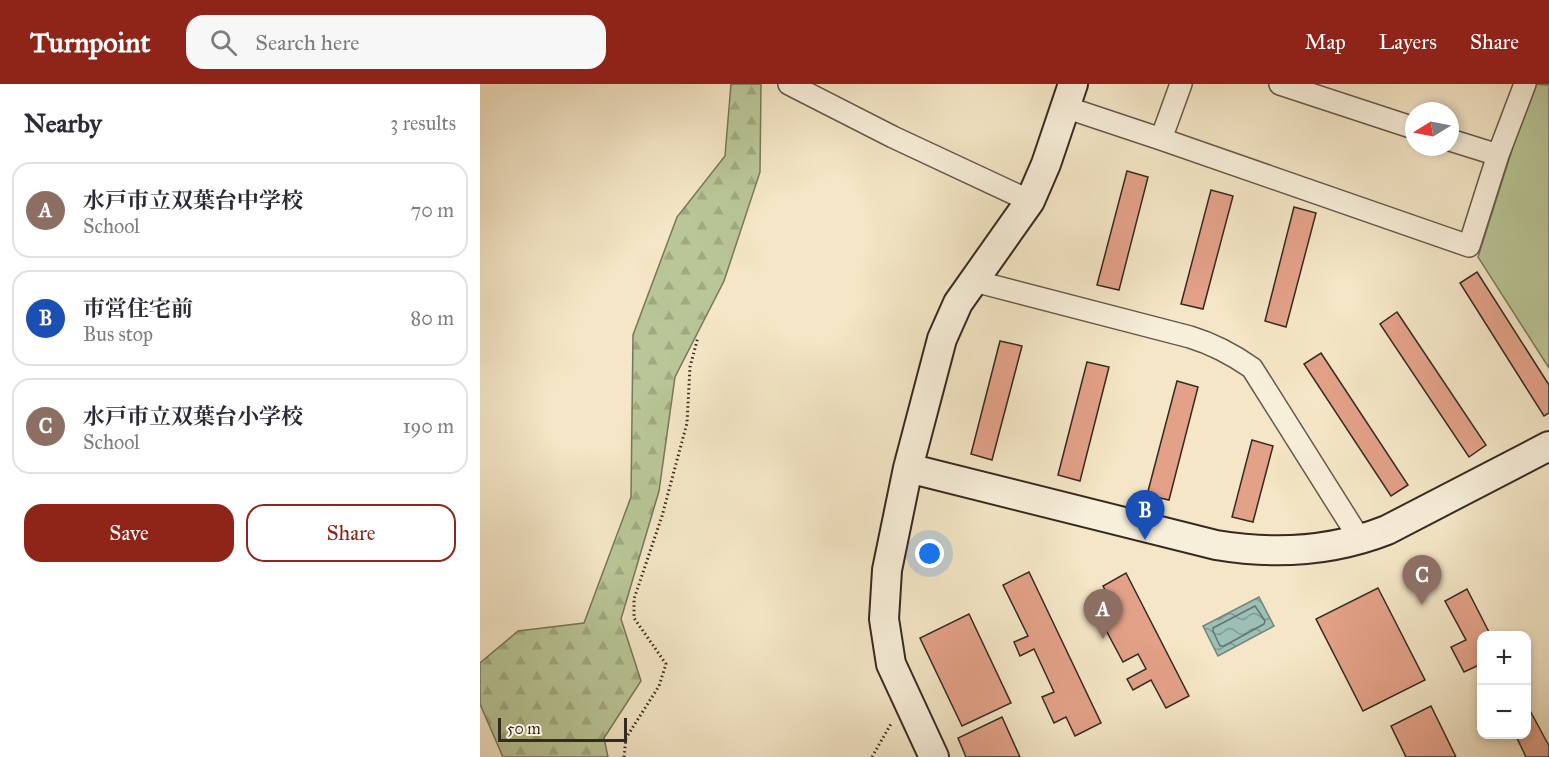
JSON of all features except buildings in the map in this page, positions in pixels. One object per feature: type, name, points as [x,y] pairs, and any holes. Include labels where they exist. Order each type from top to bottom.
[{"type":"street","points":[[789,84],[893,137],[1030,201]]},
{"type":"street","points":[[1161,139],[1181,84]]},
{"type":"street","points":[[1280,84],[1405,125]]},
{"type":"street","points":[[934,757],[891,664],[885,619],[886,570],[908,468],[942,339],[957,303],[1030,201],[1046,164],[1069,96],[1161,139],[1468,246],[1498,155],[1525,84]]},
{"type":"street","points":[[1459,143],[1498,155]]},
{"type":"street","points":[[974,280],[1190,337],[1212,344],[1234,355],[1252,369],[1361,541]]},
{"type":"street","points":[[908,468],[1216,545],[1247,550],[1307,550],[1361,541],[1387,530],[1549,446]]},
{"type":"path","points":[[624,757],[626,738],[659,686],[666,664],[634,618],[634,599],[662,516],[687,423],[690,367],[698,337]]},
{"type":"path","points":[[872,757],[906,698]]},
{"type":"green space","points":[[731,84],[761,84],[760,172],[724,281],[675,377],[659,491],[621,619],[641,681],[604,738],[608,757],[503,757],[480,704],[480,663],[518,631],[584,623],[631,497],[633,335],[677,217],[725,156]]},
{"type":"green space","points":[[1533,84],[1549,85],[1549,368],[1478,257]]},
{"type":"water","points":[[1259,597],[1274,626],[1218,656],[1203,626]]},
{"type":"place","name":"市営住宅前","points":[[1145,540]]},
{"type":"place","name":"水戸市立双葉台小学校","points":[[1422,605]]},
{"type":"place","name":"水戸市立双葉台中学校","points":[[1103,639]]}]
